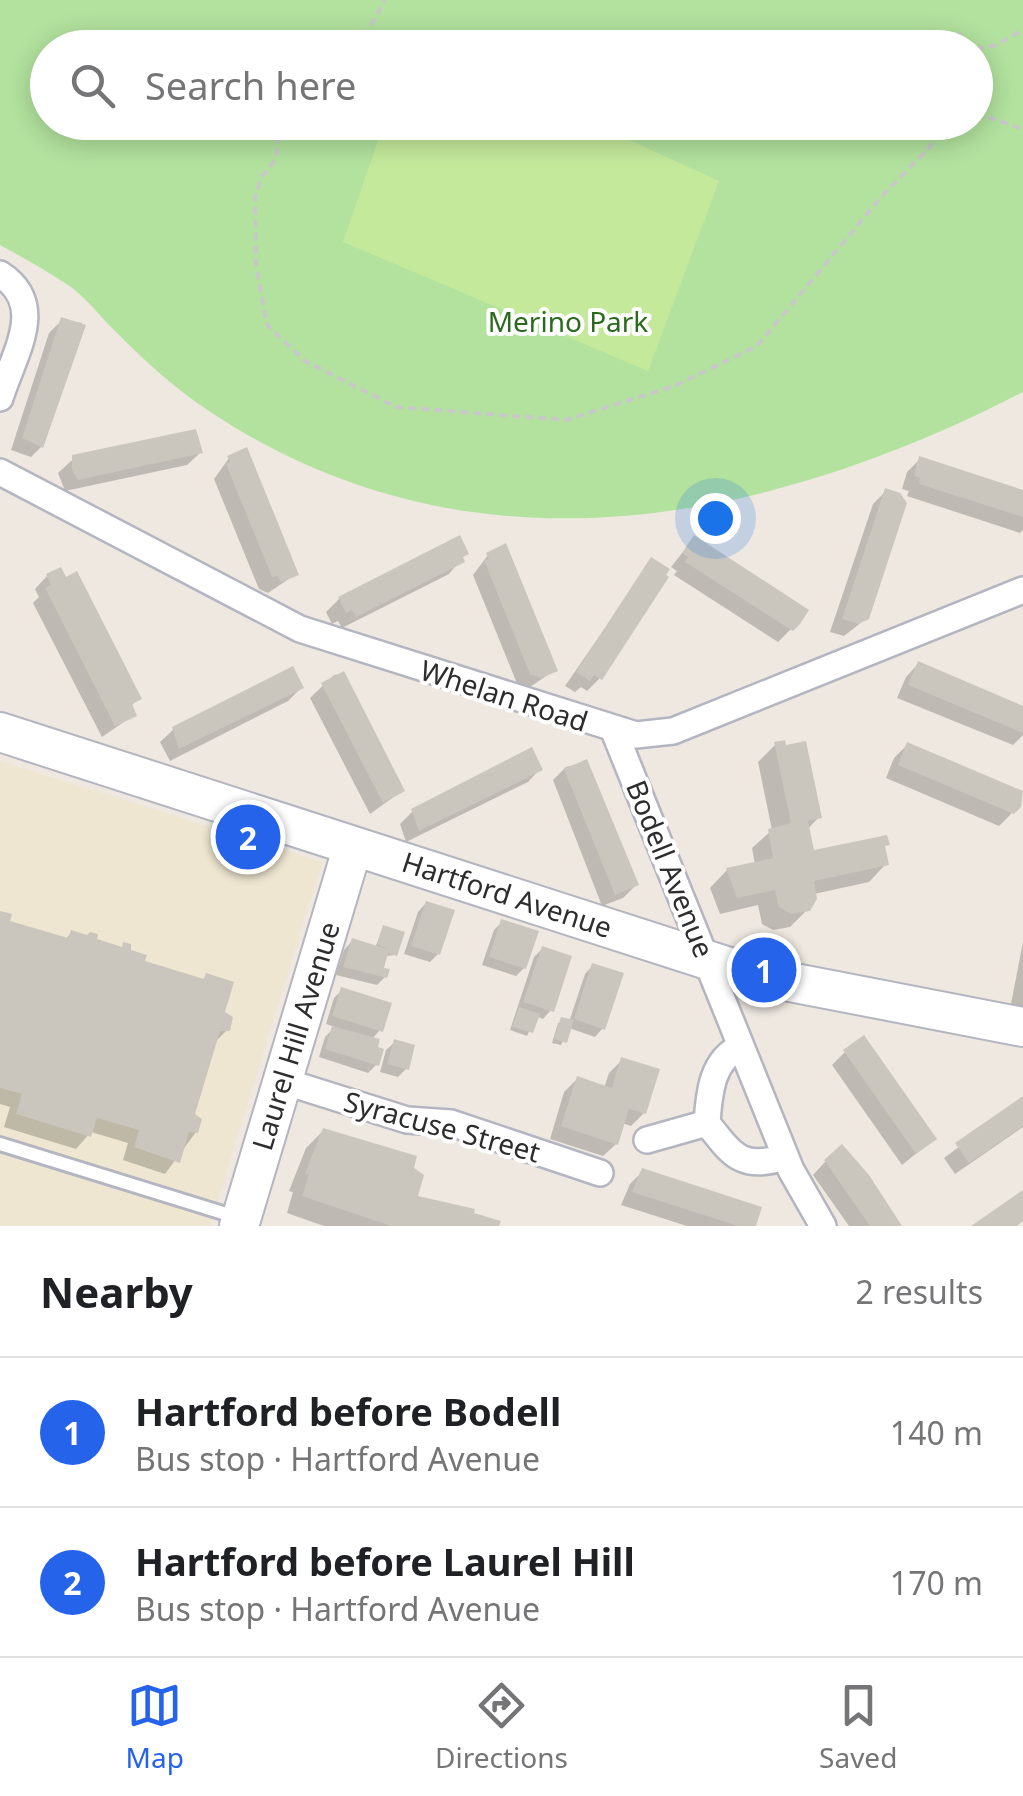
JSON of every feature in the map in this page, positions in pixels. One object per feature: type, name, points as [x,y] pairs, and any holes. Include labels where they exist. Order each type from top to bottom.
[{"type":"main road","name":"Hartford Avenue","points":[[0,732],[706,960],[784,982],[1023,1026]]},
{"type":"main road","name":"Laurel Hill Avenue","points":[[240,1222],[354,846]]},
{"type":"street","points":[[0,398],[25,320],[26,304],[10,282]]},
{"type":"street","name":"Whelan Road","points":[[0,472],[300,630],[614,731],[646,736],[673,731],[1023,590]]},
{"type":"street","name":"Bodell Avenue","points":[[614,731],[785,1156],[823,1226]]},
{"type":"street","points":[[741,1046],[726,1053],[718,1065],[707,1123],[732,1154],[752,1164],[785,1156]]},
{"type":"street","name":"Syracuse Street","points":[[284,1080],[407,1120],[451,1123],[600,1173]]},
{"type":"street","points":[[646,1140],[707,1123]]},
{"type":"lane","points":[[0,1144],[240,1222]]},
{"type":"path","points":[[368,30],[385,0]]},
{"type":"path","points":[[993,46],[1023,30]]},
{"type":"path","points":[[993,119],[1023,129]]},
{"type":"path","points":[[278,140],[276,159],[261,178],[255,197],[256,266],[267,326],[305,361],[396,407],[566,420],[674,386],[756,346],[934,140]]},
{"type":"shaded area","points":[[0,761],[322,862],[210,1226],[0,1226]]},
{"type":"green space","name":"Merino Park","points":[[0,0],[1023,0],[1023,392],[924,438],[823,476],[720,502],[616,516],[513,516],[411,500],[310,466],[212,413],[173,385],[72,288],[0,245]]},
{"type":"green space","points":[[378,140],[629,140],[719,181],[648,371],[343,242]]},
{"type":"building","points":[[61,317],[86,325],[43,448],[22,438]]},
{"type":"building","points":[[196,429],[203,453],[78,480],[72,470],[72,455]]},
{"type":"building","points":[[247,447],[299,575],[281,582],[277,576],[272,577],[226,464],[230,462],[227,456]]},
{"type":"building","points":[[919,456],[1023,490],[1023,517],[919,484],[920,478],[914,476]]},
{"type":"building","points":[[885,488],[900,493],[907,503],[869,619],[858,624],[842,619]]},
{"type":"building","points":[[460,535],[469,554],[463,557],[465,562],[356,617],[352,610],[346,613],[338,597]]},
{"type":"building","points":[[694,535],[809,610],[800,624],[793,631],[685,562],[688,557],[682,553]]},
{"type":"building","points":[[506,543],[558,671],[541,678],[530,674],[484,560],[489,559],[486,553]]},
{"type":"building","points":[[651,557],[670,569],[666,575],[669,577],[602,680],[594,675],[590,681],[576,672]]},
{"type":"building","points":[[61,567],[66,577],[77,571],[142,699],[132,704],[137,716],[115,726],[45,588],[51,585],[46,574]]},
{"type":"building","points":[[918,661],[1023,706],[1023,733],[908,685]]},
{"type":"building","points":[[293,666],[304,688],[179,749],[172,727]]},
{"type":"building","points":[[344,671],[405,791],[383,803],[321,683]]},
{"type":"building","points":[[785,740],[786,745],[806,741],[822,818],[808,821],[814,850],[887,835],[890,845],[885,846],[889,865],[814,881],[817,899],[810,911],[791,914],[779,907],[775,890],[737,898],[726,868],[773,858],[768,829],[791,823],[774,742]]},
{"type":"building","points":[[907,742],[1023,791],[1021,807],[1014,814],[898,765]]},
{"type":"building","points":[[532,747],[543,770],[419,831],[411,809]]},
{"type":"building","points":[[587,759],[639,885],[615,895],[564,769]]},
{"type":"building","points":[[426,901],[455,910],[440,955],[411,946]]},
{"type":"building","points":[[0,911],[12,914],[10,921],[68,938],[71,930],[98,934],[97,939],[122,947],[123,942],[131,944],[131,950],[147,955],[145,961],[204,979],[206,973],[234,982],[225,1012],[233,1017],[230,1031],[220,1031],[195,1114],[202,1119],[198,1133],[189,1132],[180,1163],[134,1147],[139,1130],[97,1118],[91,1137],[16,1114],[22,1094],[0,1088]]},
{"type":"building","points":[[501,919],[539,931],[526,969],[489,957]]},
{"type":"building","points":[[383,925],[405,932],[397,956],[388,953],[384,968],[390,969],[387,978],[343,967],[352,938],[390,950],[377,944]]},
{"type":"building","points":[[542,946],[572,956],[554,1012],[523,1002]]},
{"type":"building","points":[[592,963],[624,973],[605,1030],[574,1019]]},
{"type":"building","points":[[341,987],[392,1003],[383,1032],[332,1016]]},
{"type":"building","points":[[519,1007],[540,1014],[533,1033],[512,1027]]},
{"type":"building","points":[[561,1017],[574,1020],[567,1043],[554,1039]]},
{"type":"building","points":[[332,1026],[380,1039],[378,1047],[384,1049],[379,1066],[325,1049]]},
{"type":"building","points":[[864,1035],[937,1139],[916,1154],[843,1050]]},
{"type":"building","points":[[394,1039],[415,1045],[409,1070],[387,1064]]},
{"type":"building","points":[[621,1057],[660,1069],[646,1114],[629,1109],[618,1145],[561,1126],[577,1076],[612,1088]]},
{"type":"building","points":[[1023,1096],[1023,1126],[969,1163],[955,1143]]},
{"type":"building","points":[[323,1128],[417,1156],[414,1168],[424,1175],[418,1196],[475,1209],[474,1213],[501,1221],[499,1226],[391,1226],[302,1196],[309,1175],[305,1173]]},
{"type":"building","points":[[842,1144],[869,1175],[902,1226],[870,1226],[824,1160]]},
{"type":"building","points":[[642,1168],[762,1207],[756,1226],[738,1226],[632,1192]]},
{"type":"building","points":[[1023,1190],[1023,1221],[1017,1226],[971,1226]]},
{"type":"place","name":"Hartford before Laurel Hill","points":[[248,837]]},
{"type":"place","name":"Hartford before Bodell","points":[[764,970]]}]
